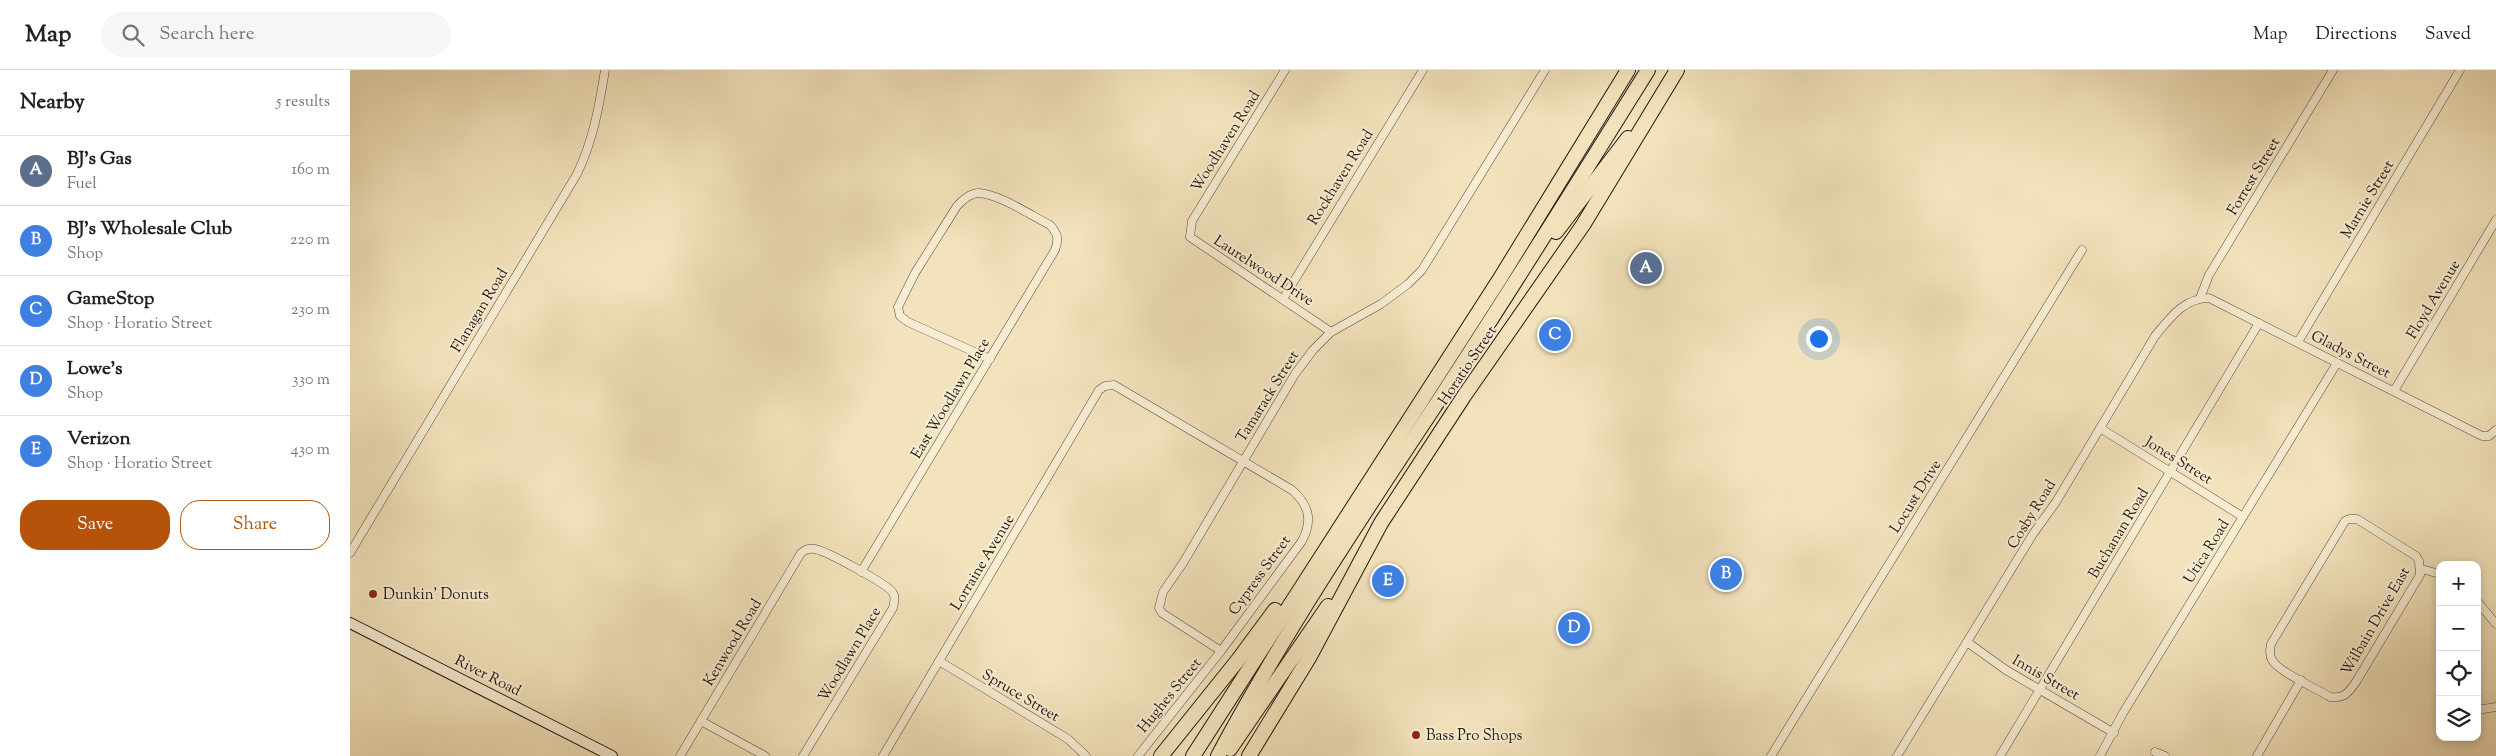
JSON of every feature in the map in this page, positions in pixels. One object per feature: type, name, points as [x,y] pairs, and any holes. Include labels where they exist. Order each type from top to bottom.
[{"type":"highway","points":[[1608,102],[1624,70]]},
{"type":"highway","points":[[1193,756],[1501,277],[1628,70]]},
{"type":"highway","points":[[1218,756],[1279,651],[1352,534],[1533,256],[1648,70]]},
{"type":"highway","points":[[1533,256],[1554,234],[1677,71]]},
{"type":"highway","name":"Horatio Street","points":[[1261,737],[1293,685],[1381,523],[1464,396],[1588,216],[1677,71]]},
{"type":"highway","points":[[1161,756],[1327,545]]},
{"type":"highway","points":[[1225,756],[1280,680],[1343,582],[1363,557]]},
{"type":"highway","points":[[1249,756],[1261,737]]},
{"type":"highway","points":[[1253,756],[1261,737]]},
{"type":"main road","name":"River Road","points":[[350,623],[612,756]]},
{"type":"street","name":"Flanagan Road","points":[[350,553],[577,174],[589,149],[595,128],[604,70]]},
{"type":"street","name":"Woodhaven Road","points":[[1191,227],[1285,70]]},
{"type":"street","name":"Rockhaven Road","points":[[1283,299],[1423,70]]},
{"type":"street","name":"Tamarack Street","points":[[1221,651],[1162,613],[1159,608],[1159,600],[1295,374],[1313,350],[1331,332],[1381,304],[1408,284],[1422,270],[1545,70]]},
{"type":"street","name":"Forrest Street","points":[[2200,298],[2209,275],[2333,70]]},
{"type":"street","name":"Marnie Street","points":[[2298,342],[2460,70]]},
{"type":"street","name":"East Woodlawn Place","points":[[861,572],[990,359],[1055,250],[1058,238],[1050,226],[1002,200],[989,195],[973,194],[963,199],[957,206],[899,300],[898,306],[900,316],[906,320],[990,359]]},
{"type":"street","name":"Floyd Avenue","points":[[2394,391],[2496,220]]},
{"type":"street","name":"Laurelwood Drive","points":[[1191,227],[1190,237],[1194,242],[1331,332]]},
{"type":"street","name":"Locust Drive","points":[[1771,756],[2082,250]]},
{"type":"street","name":"Gladys Street","points":[[2200,298],[2209,298],[2482,436],[2489,436],[2496,430]]},
{"type":"street","name":"Cosby Road","points":[[1897,756],[2155,336],[2173,314],[2188,303],[2200,298]]},
{"type":"street","name":"Buchanan Road","points":[[2000,756],[2259,323]]},
{"type":"street","name":"Utica Road","points":[[2100,756],[2114,733],[2123,712],[2338,362]]},
{"type":"street","name":"Cypress Street","points":[[1108,385],[1122,388],[1242,462],[1292,490],[1307,507],[1309,518],[1302,541],[1221,651]]},
{"type":"street","name":"Lorraine Avenue","points":[[887,754],[939,661],[1099,390],[1108,385]]},
{"type":"street","name":"Jones Street","points":[[2100,428],[2243,517]]},
{"type":"street","points":[[2257,756],[2301,680],[2272,660],[2271,644],[2345,521],[2357,519],[2416,556],[2421,569],[2436,573]]},
{"type":"street","name":"Woodlawn Place","points":[[804,756],[893,608],[894,594],[861,572],[821,550],[812,548]]},
{"type":"street","name":"Kenwood Road","points":[[680,756],[801,553],[812,548]]},
{"type":"street","name":"Wilbain Drive East","points":[[2301,680],[2330,697],[2339,698],[2346,695],[2415,583],[2421,569]]},
{"type":"street","points":[[2481,606],[2496,624]]},
{"type":"street","name":"Innis Street","points":[[1967,642],[2006,670],[2040,688],[2114,733]]},
{"type":"street","name":"Hughes Street","points":[[1138,756],[1221,651]]},
{"type":"street","name":"Spruce Street","points":[[939,661],[1068,739],[1086,756]]},
{"type":"street","points":[[2481,709],[2496,707]]},
{"type":"street","points":[[701,721],[765,756]]},
{"type":"street","points":[[2155,752],[2164,756]]},
{"type":"place","name":"BJ's Gas","points":[[1646,268]]},
{"type":"place","name":"GameStop","points":[[1555,335]]},
{"type":"place","name":"BJ's Wholesale Club","points":[[1726,574]]},
{"type":"place","name":"Verizon","points":[[1388,581]]},
{"type":"place","name":"Dunkin' Donuts","points":[[373,594]]},
{"type":"place","name":"Lowe's","points":[[1574,628]]},
{"type":"place","name":"Bass Pro Shops","points":[[1416,735]]}]
